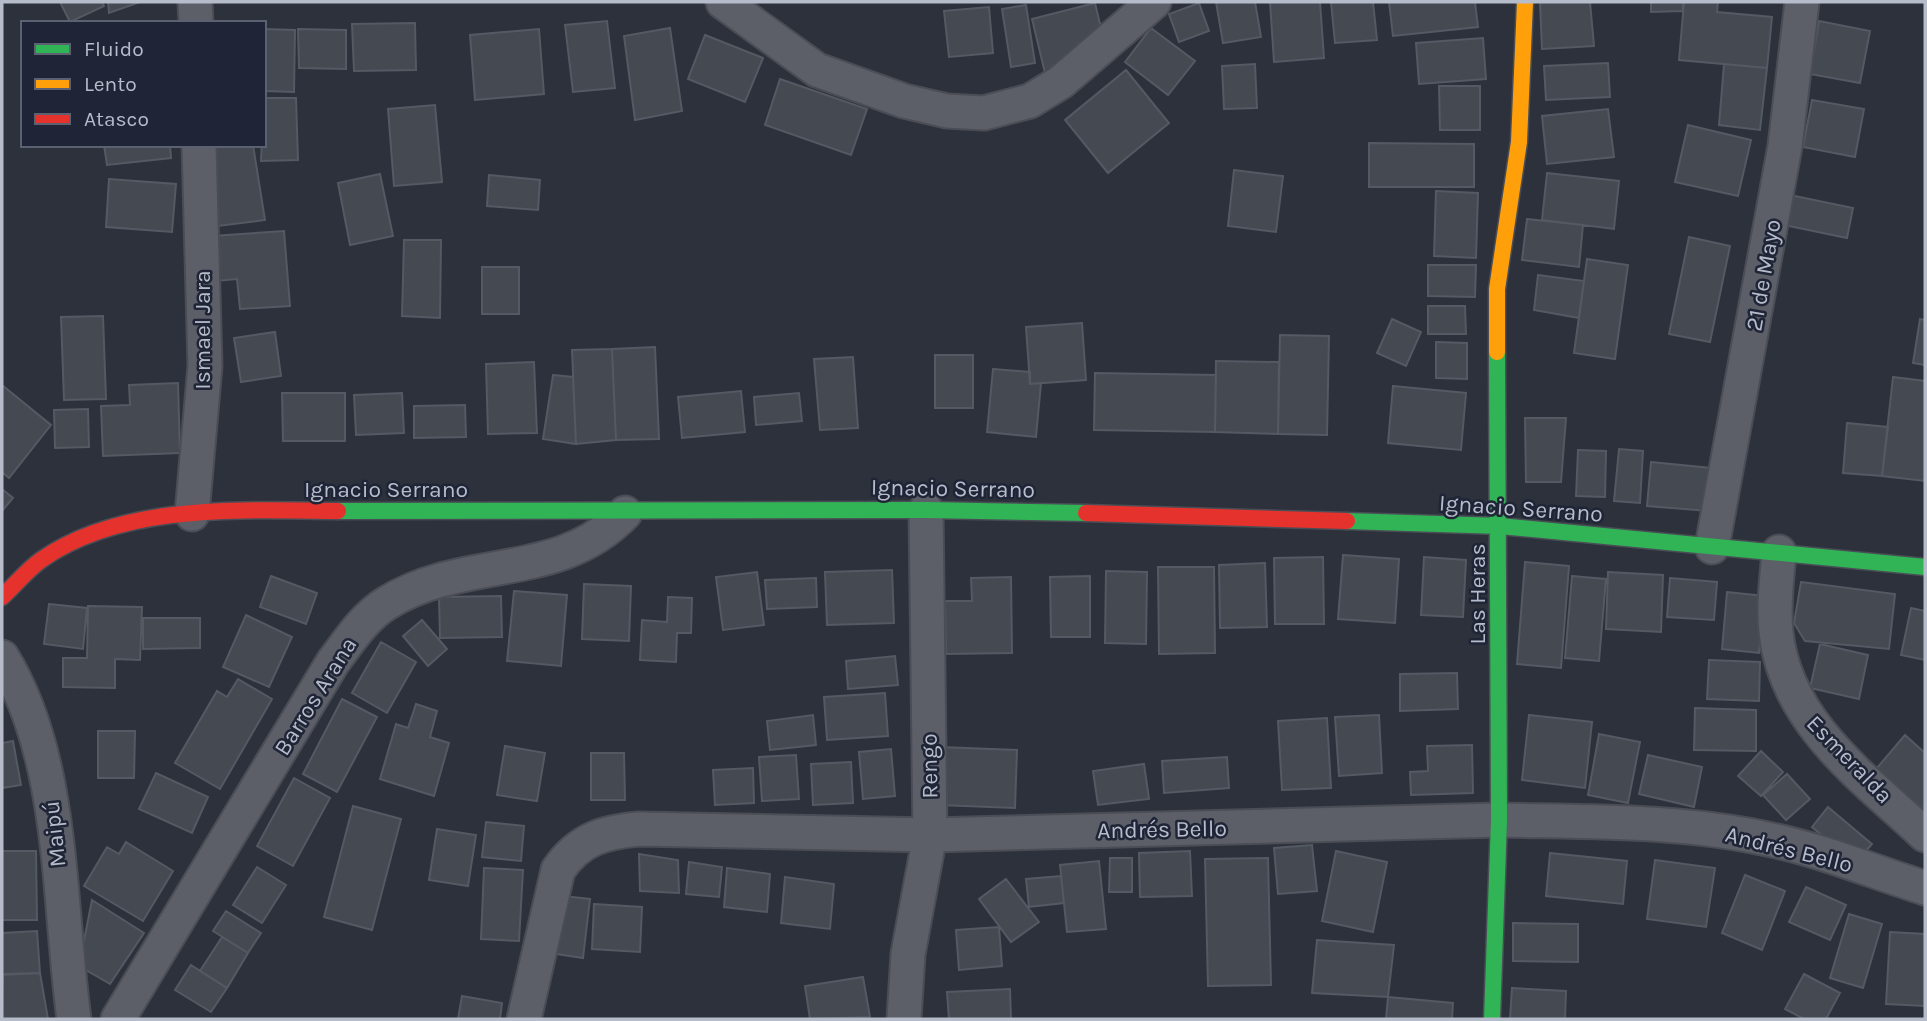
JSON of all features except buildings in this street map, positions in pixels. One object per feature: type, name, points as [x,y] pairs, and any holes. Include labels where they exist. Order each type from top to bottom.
[{"type":"street","points":[[195,2],[196,21]]},
{"type":"street","points":[[723,2],[817,70],[904,100],[947,111],[984,113],[1030,101],[1061,82],[1154,2]]},
{"type":"street","name":"Las Heras","points":[[1492,1019],[1499,820],[1500,526],[1497,289],[1519,142],[1525,2]]},
{"type":"street","name":"21 de Mayo","points":[[1712,547],[1785,146],[1802,2]]},
{"type":"street","name":"Ismael Jara","points":[[192,514],[205,366],[199,147]]},
{"type":"street","name":"Ignacio Serrano","points":[[2,597],[40,561],[92,533],[140,519],[192,514],[325,511],[625,513],[926,510],[1500,526],[1925,567]]},
{"type":"street","name":"Rengo","points":[[904,1019],[908,954],[930,835],[926,510]]},
{"type":"street","name":"Barros Arana","points":[[118,1019],[333,662],[362,624],[386,603],[419,587],[463,573],[561,556],[577,550],[595,540],[625,513]]},
{"type":"street","name":"Esmeralda","points":[[1779,552],[1776,635],[1787,680],[1799,703],[1826,741],[1925,835]]},
{"type":"street","name":"Maipú","points":[[2,657],[18,684],[45,765],[53,811],[74,1019]]},
{"type":"street","name":"Andrés Bello","points":[[524,1019],[555,878],[567,857],[593,838],[639,830],[930,835],[1499,820],[1728,831],[1804,848],[1925,888]]},
{"type":"traffic: fast","points":[[1492,1019],[1499,820],[1497,352]]},
{"type":"traffic: fast","points":[[338,511],[926,510],[1086,513]]},
{"type":"traffic: fast","points":[[1347,521],[1500,526],[1925,567]]},
{"type":"traffic: slow","points":[[1497,352],[1497,289],[1519,142],[1525,2]]},
{"type":"traffic: jam","points":[[2,597],[41,560],[73,541],[108,528],[145,519],[223,511],[338,511]]},
{"type":"traffic: jam","points":[[1086,513],[1347,521]]}]
